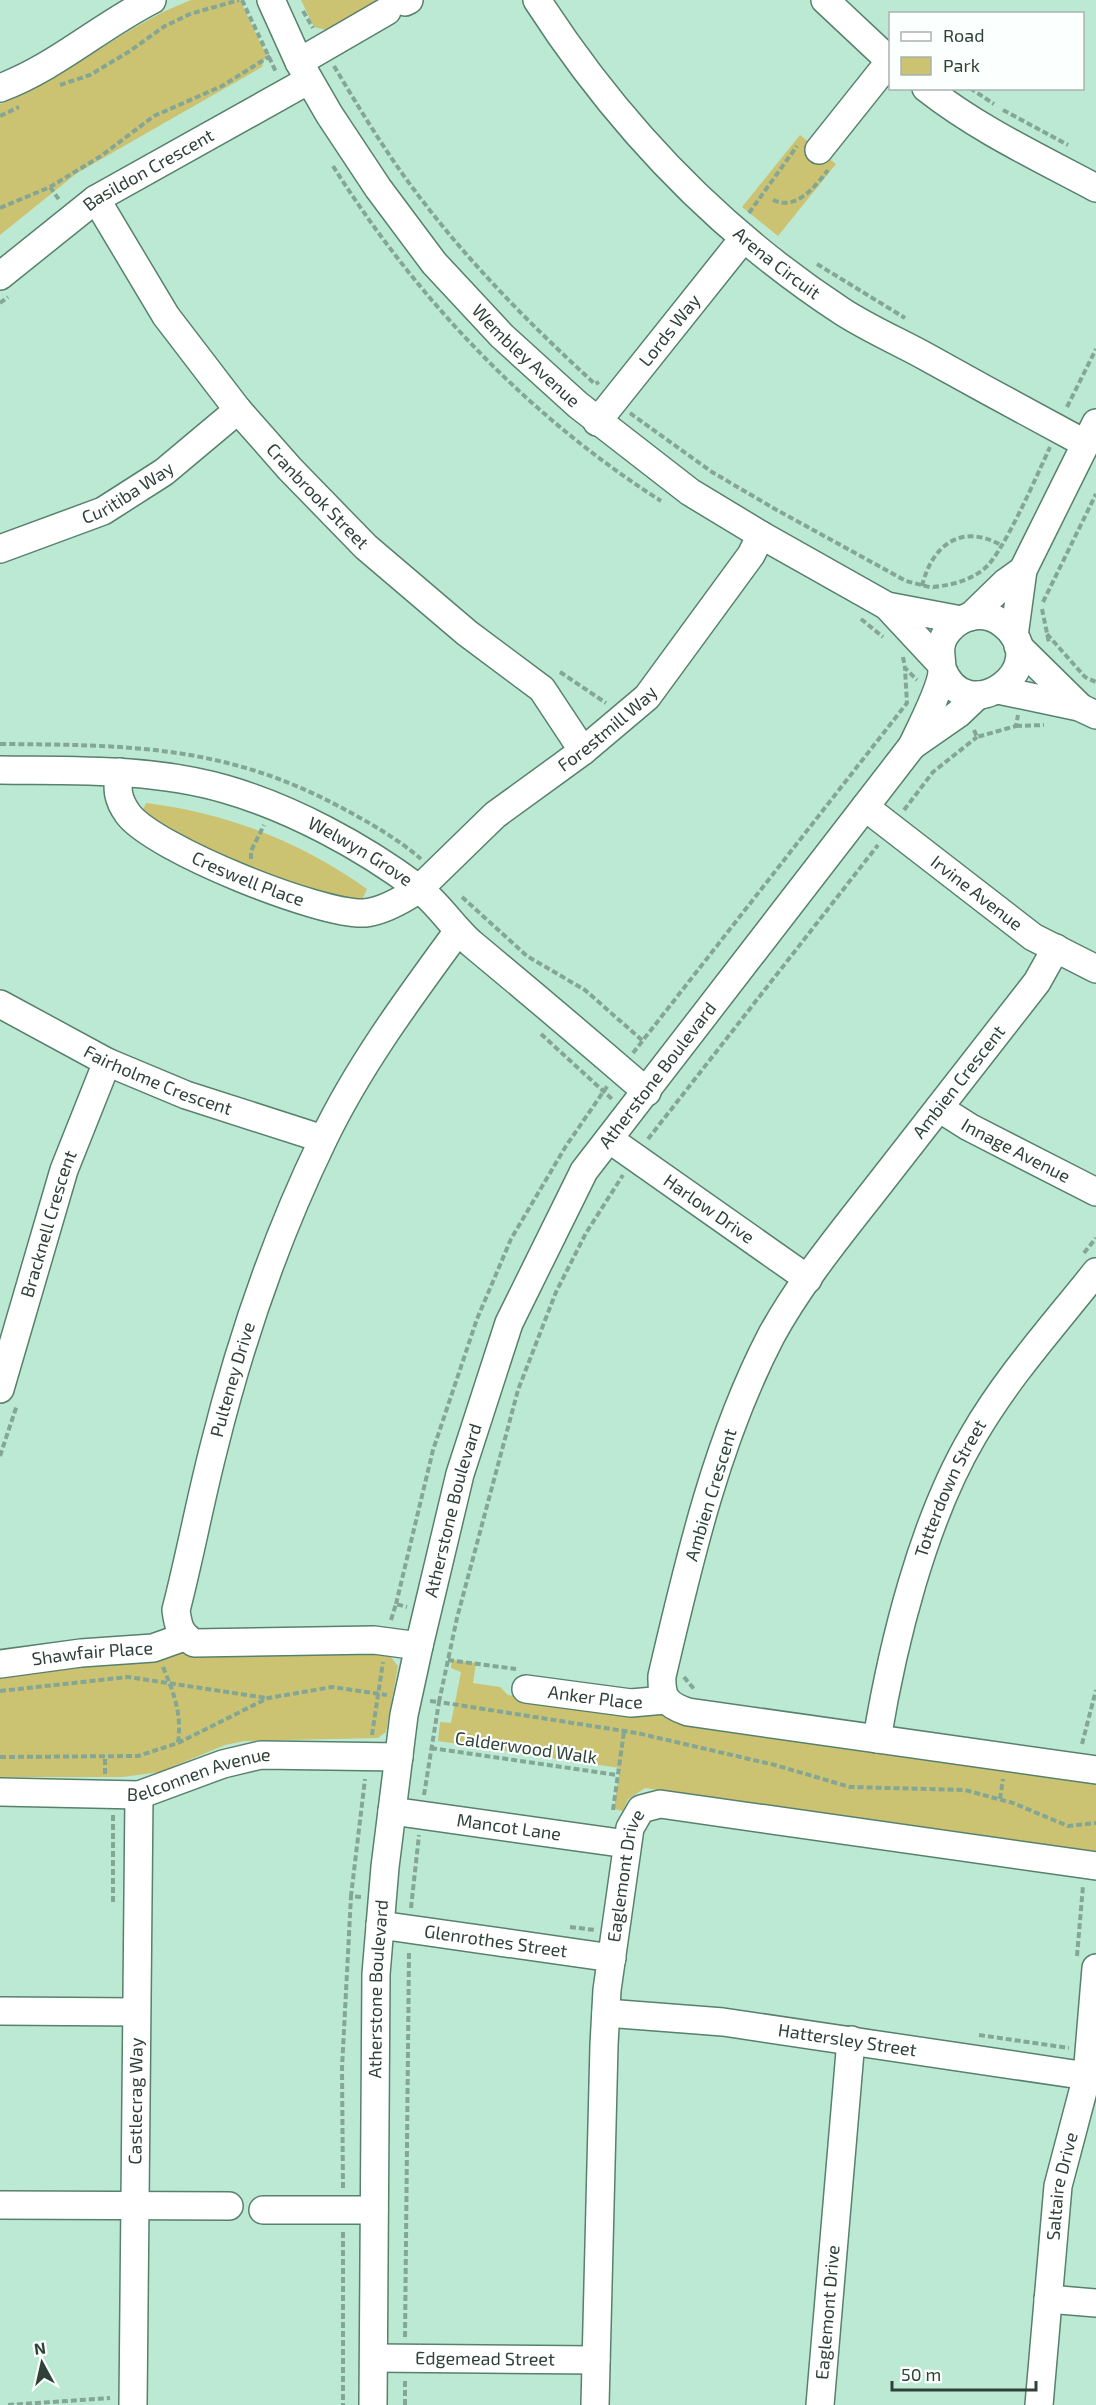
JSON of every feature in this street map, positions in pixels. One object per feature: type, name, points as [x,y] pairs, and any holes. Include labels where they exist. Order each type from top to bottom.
[{"type":"street","points":[[0,88],[42,70],[125,14],[152,0]]},
{"type":"street","name":"Wembley Avenue","points":[[271,0],[291,67],[434,263],[502,336],[587,413],[690,492],[887,606],[915,621],[965,618]]},
{"type":"street","name":"Arena Circuit","points":[[537,0],[568,48],[620,114],[687,188],[743,238],[844,312],[1091,434]]},
{"type":"street","points":[[825,0],[889,60]]},
{"type":"street","name":"Basildon Crescent","points":[[0,276],[96,199],[291,67],[320,35],[400,4]]},
{"type":"street","points":[[819,150],[889,62]]},
{"type":"street","points":[[929,90],[987,129],[1096,188]]},
{"type":"street","name":"Cranbrook Street","points":[[96,199],[166,316],[238,410],[290,470],[366,547],[467,633],[542,689],[583,752]]},
{"type":"street","name":"Lords Way","points":[[587,413],[743,238]]},
{"type":"street","name":"Curitiba Way","points":[[0,549],[103,511],[164,472],[238,410]]},
{"type":"street","points":[[1000,693],[1013,676],[1019,656],[1016,641],[1023,570],[1091,434]]},
{"type":"street","name":"Forestmill Way","points":[[419,888],[495,815],[583,752],[647,697],[751,555],[761,535]]},
{"type":"street","points":[[941,666],[941,644],[952,626],[1023,570]]},
{"type":"street","points":[[965,618],[991,617],[1000,621],[1038,664],[1088,711]]},
{"type":"street","points":[[915,621],[950,682],[958,689],[1000,693],[1088,711]]},
{"type":"street","name":"Atherstone Boulevard","points":[[373,2405],[376,1974],[392,1810],[408,1698],[460,1474],[509,1323],[584,1171],[912,746],[934,696],[941,666]]},
{"type":"street","name":"Atherstone Boulevard","points":[[912,746],[958,714],[1000,693]]},
{"type":"street","name":"Welwyn Grove","points":[[0,770],[119,771],[168,777],[225,789],[311,822],[358,848],[419,888],[458,931],[647,1092]]},
{"type":"street","name":"Creswell Place","points":[[119,771],[117,796],[129,816],[153,833],[224,873],[339,909],[365,913],[398,902],[419,888]]},
{"type":"street","name":"Irvine Avenue","points":[[866,807],[904,817],[1021,928],[1096,969]]},
{"type":"street","name":"Pulteney Drive","points":[[184,1637],[178,1626],[176,1610],[214,1446],[251,1322],[291,1211],[324,1139],[374,1048],[458,931]]},
{"type":"street","name":"Ambien Crescent","points":[[664,1700],[661,1691],[665,1664],[696,1539],[732,1427],[772,1336],[808,1279],[1038,982],[1056,948]]},
{"type":"street","name":"Fairholme Crescent","points":[[0,1004],[107,1062],[186,1095],[324,1139]]},
{"type":"street","name":"Bracknell Crescent","points":[[0,1389],[64,1170],[107,1062]]},
{"type":"street","name":"Innage Avenue","points":[[939,1108],[969,1127],[1096,1192]]},
{"type":"street","name":"Harlow Drive","points":[[609,1139],[808,1279]]},
{"type":"street","name":"Totterdown Street","points":[[877,1739],[882,1706],[908,1603],[933,1521],[958,1461],[988,1411],[1096,1272]]},
{"type":"street","points":[[184,1637],[194,1643],[206,1645],[374,1640],[419,1646]]},
{"type":"street","name":"Shawfair Place","points":[[0,1664],[81,1653],[153,1648],[184,1637]]},
{"type":"street","name":"Anker Place","points":[[526,1689],[631,1703],[664,1700]]},
{"type":"street","points":[[664,1700],[688,1712],[877,1739],[1092,1758]]},
{"type":"street","name":"Belconnen Avenue","points":[[0,1792],[139,1795],[223,1764],[261,1755],[399,1757]]},
{"type":"street","name":"Castlecrag Way","points":[[122,2401],[134,2205],[139,1795]]},
{"type":"street","name":"Eaglemont Drive","points":[[595,2405],[606,2013],[627,1844],[630,1828],[641,1809],[660,1804],[1096,1866]]},
{"type":"street","name":"Mancot Lane","points":[[392,1810],[627,1844]]},
{"type":"street","name":"Glenrothes Street","points":[[380,1925],[612,1958]]},
{"type":"street","name":"Saltaire Drive","points":[[1039,2405],[1058,2186],[1087,2076],[1096,1968]]},
{"type":"street","points":[[0,2011],[136,2012]]},
{"type":"street","name":"Hattersley Street","points":[[606,2013],[723,2022],[1087,2076]]},
{"type":"street","name":"Eaglemont Drive","points":[[820,2405],[850,2040]]},
{"type":"street","points":[[263,2210],[343,2199],[374,2210]]},
{"type":"street","points":[[0,2205],[229,2206]]},
{"type":"street","points":[[1048,2299],[1096,2303]]},
{"type":"street","name":"Edgemead Street","points":[[374,2358],[596,2360]]},
{"type":"path","points":[[58,86],[90,75],[165,26],[190,14],[241,0],[291,67]]},
{"type":"path","points":[[303,10],[320,35],[386,150],[431,211],[510,303],[604,392],[712,472],[886,571],[915,621]]},
{"type":"path","points":[[0,208],[50,187],[101,156],[154,116],[222,86],[291,67],[320,35]]},
{"type":"path","points":[[973,90],[1075,149]]},
{"type":"path","points":[[0,117],[28,101]]},
{"type":"path","points":[[329,158],[366,217],[428,296],[488,361],[559,427],[618,473],[666,504]]},
{"type":"path","points":[[1067,407],[1096,349]]},
{"type":"path","points":[[559,427],[587,413],[604,392]]},
{"type":"path","points":[[1038,664],[1049,644],[1041,606],[1096,494]]},
{"type":"path","points":[[934,696],[905,668],[930,560],[952,540],[978,536],[1001,545]]},
{"type":"path","points":[[853,613],[886,640]]},
{"type":"path","points":[[1047,633],[1085,677],[1096,682]]},
{"type":"path","points":[[556,670],[608,704]]},
{"type":"path","points":[[1000,693],[1016,726]]},
{"type":"path","points":[[958,714],[973,725],[977,737]]},
{"type":"path","points":[[405,2405],[406,2078],[410,1930],[422,1815],[439,1702],[457,1618],[518,1390],[556,1293],[586,1233],[634,1158],[904,817],[933,772],[977,737],[1016,726],[1048,724]]},
{"type":"path","points":[[251,882],[251,851],[262,827],[281,811]]},
{"type":"path","points":[[455,890],[527,956],[585,990],[643,1041]]},
{"type":"path","points":[[665,1664],[685,1668],[684,1677],[692,1689],[704,1691]]},
{"type":"path","points":[[0,1691],[128,1677],[268,1698]]},
{"type":"path","points":[[0,1757],[138,1756],[156,1752],[268,1698],[332,1687],[637,1733],[775,1765],[850,1787],[965,1790],[1013,1803],[1068,1826],[1096,1823]]},
{"type":"path","points":[[1082,1744],[1096,1690]]},
{"type":"path","points":[[1071,1743],[1082,1744],[1092,1758]]},
{"type":"path","name":"Calderwood Walk","points":[[431,1748],[617,1775]]},
{"type":"path","points":[[113,1810],[113,1912]]},
{"type":"path","points":[[343,2405],[342,2068],[351,1896]]},
{"type":"path","points":[[111,2386],[122,2401]]},
{"type":"path","points":[[8,2405],[122,2401]]},
{"type":"path","points":[[111,2405],[122,2401]]},
{"type":"green space","points":[[191,0],[240,0],[266,55],[262,67],[77,173],[0,235],[0,104],[49,80],[142,23]]},
{"type":"green space","points":[[301,0],[380,0],[326,30],[314,27]]},
{"type":"green space","points":[[800,135],[836,164],[778,236],[742,207]]},
{"type":"green space","points":[[146,803],[205,814],[262,832],[316,857],[367,889],[360,904],[236,867],[141,814]]},
{"type":"green space","points":[[173,1647],[373,1649],[389,1655],[398,1666],[386,1732],[378,1738],[245,1741],[225,1745],[160,1772],[123,1777],[0,1777],[0,1671]]},
{"type":"green space","points":[[452,1660],[476,1663],[473,1683],[500,1687],[508,1695],[540,1700],[591,1703],[1096,1775],[1096,1852],[645,1788],[628,1799],[623,1811],[614,1809],[620,1768],[438,1741],[440,1722],[451,1723],[461,1672],[451,1668]]}]
